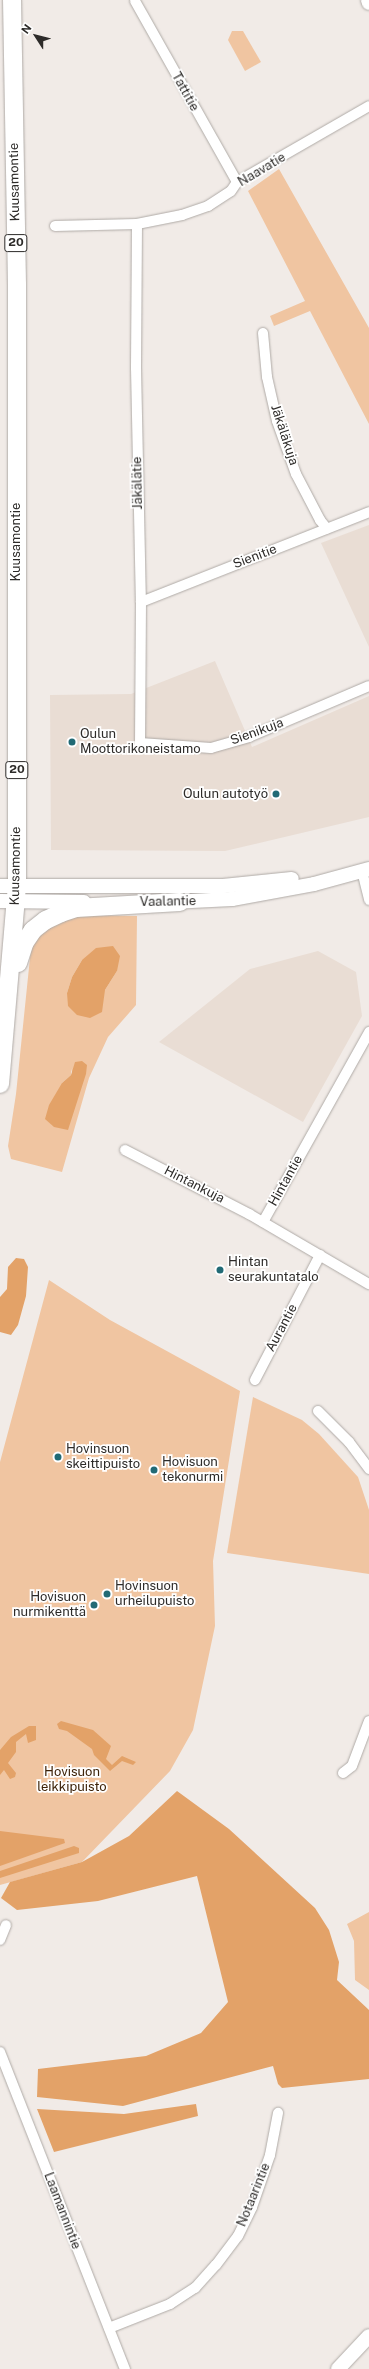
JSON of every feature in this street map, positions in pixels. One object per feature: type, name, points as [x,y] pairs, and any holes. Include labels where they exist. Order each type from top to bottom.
[{"type":"highway","name":"Kuusamontie","points":[[0,1084],[11,976],[8,894],[17,285],[12,0]]},
{"type":"highway","points":[[11,976],[25,942],[33,930],[56,915],[76,908],[180,902]]},
{"type":"street","name":"Tattitie","points":[[135,1],[237,182]]},
{"type":"street","name":"Naavatie","points":[[55,226],[137,224],[182,215],[208,206],[231,191],[237,182],[369,106]]},
{"type":"street","name":"Jäkälätie","points":[[137,224],[136,368],[141,602],[140,743]]},
{"type":"street","name":"Jäkäläkuja","points":[[263,333],[267,377],[278,421],[296,474],[320,520],[327,529]]},
{"type":"street","name":"Sienitie","points":[[141,602],[369,512]]},
{"type":"street","name":"Sienikuja","points":[[140,743],[211,748],[249,737],[369,686]]},
{"type":"street","name":"Vaalantie","points":[[8,894],[180,902],[232,899],[314,884],[334,877],[365,870]]},
{"type":"street","points":[[365,870],[369,900]]},
{"type":"street","name":"Vaalantie","points":[[8,894],[223,886],[308,877],[334,877]]},
{"type":"street","name":"Hintantie","points":[[369,1032],[263,1222],[369,1284]]},
{"type":"street","name":"Hintankuja","points":[[125,1150],[263,1222]]},
{"type":"street","name":"Aurantie","points":[[255,1380],[320,1255]]},
{"type":"street","points":[[318,1411],[349,1442],[369,1469]]},
{"type":"street","points":[[343,1773],[352,1766],[369,1721]]},
{"type":"street","points":[[0,1940],[6,1925]]},
{"type":"street","name":"Laamannintie","points":[[0,2052],[125,2369]]},
{"type":"street","name":"Notaarintie","points":[[110,2328],[170,2304],[195,2288],[216,2265],[238,2236],[252,2207],[270,2155],[278,2113]]},
{"type":"street","points":[[338,2369],[369,2336]]},
{"type":"shaded area","points":[[369,525],[369,647],[321,543]]},
{"type":"shaded area","points":[[215,661],[252,747],[369,696],[369,817],[225,851],[51,850],[50,695],[131,694]]},
{"type":"shaded area","points":[[113,946],[120,956],[117,971],[105,990],[102,1012],[90,1018],[77,1015],[68,1006],[67,993],[72,977],[82,960],[96,948]]},
{"type":"shaded area","points":[[318,951],[356,972],[362,1016],[303,1122],[159,1042],[250,969]]},
{"type":"shaded area","points":[[82,1061],[87,1065],[86,1074],[68,1130],[54,1127],[45,1119],[49,1105],[62,1083],[71,1075],[75,1062]]},
{"type":"shaded area","points":[[16,1258],[24,1259],[28,1267],[26,1296],[18,1325],[11,1335],[0,1332],[0,1297],[7,1289],[8,1267]]},
{"type":"shaded area","points":[[61,1721],[93,1730],[111,1746],[106,1759],[112,1765],[122,1756],[136,1762],[133,1765],[122,1761],[110,1771],[94,1755],[92,1749],[67,1731],[59,1729],[57,1724]]},
{"type":"shaded area","points":[[29,1726],[36,1726],[36,1740],[28,1743],[26,1734],[16,1742],[16,1752],[8,1763],[16,1773],[15,1777],[10,1779],[4,1770],[0,1775],[0,1750],[11,1737]]},
{"type":"shaded area","points":[[177,1791],[229,1829],[315,1908],[329,1930],[339,1962],[337,1980],[369,2010],[369,2079],[282,2088],[278,2084],[273,2066],[123,2106],[37,2097],[38,2069],[146,2056],[201,2033],[228,2002],[197,1876],[98,1901],[17,1910],[1,1898],[10,1882],[82,1862],[129,1836]]},
{"type":"shaded area","points":[[0,1831],[64,1839],[65,1843],[0,1866]]},
{"type":"shaded area","points":[[74,1846],[79,1848],[79,1853],[0,1878],[0,1871]]},
{"type":"shaded area","points":[[196,2104],[198,2116],[54,2152],[37,2109],[124,2114]]},
{"type":"green space","points":[[232,31],[243,31],[261,62],[245,71],[228,40]]},
{"type":"green space","points":[[279,169],[369,328],[369,424],[310,311],[274,326],[270,316],[305,301],[248,191]]},
{"type":"green space","points":[[73,915],[137,916],[136,1005],[108,1037],[89,1078],[62,1172],[11,1159],[8,1146],[16,1094],[31,948],[42,931]],"holes":[[[82,960],[117,971],[105,990],[67,993],[72,977]],[[71,1069],[78,1096],[67,1130],[62,1083],[71,1075]]]},
{"type":"green space","name":"Hovinsuon urheilupuisto","points":[[49,1280],[110,1320],[240,1391],[213,1561],[215,1626],[193,1730],[170,1771],[82,1862],[0,1885],[0,1462]]},
{"type":"green space","points":[[253,1397],[302,1420],[319,1434],[358,1477],[369,1510],[369,1574],[227,1553]]},
{"type":"green space","points":[[369,1912],[369,1990],[355,1980],[354,1941],[347,1924]]},
{"type":"place","name":"Oulun Moottorikoneistamo","points":[[72,742]]},
{"type":"place","name":"Oulun autotyö","points":[[276,794]]},
{"type":"place","name":"Hintan seurakuntatalo","points":[[220,1270]]},
{"type":"place","name":"Hovinsuon skeittipuisto","points":[[58,1457]]},
{"type":"place","name":"Hovisuon tekonurmi","points":[[154,1470]]},
{"type":"place","name":"Hovinsuon urheilupuisto","points":[[107,1594]]},
{"type":"place","name":"Hovisuon nurmikenttä","points":[[94,1605]]},
{"type":"park label","name":"Hovisuon leikkipuisto","points":[[72,1780]]}]
